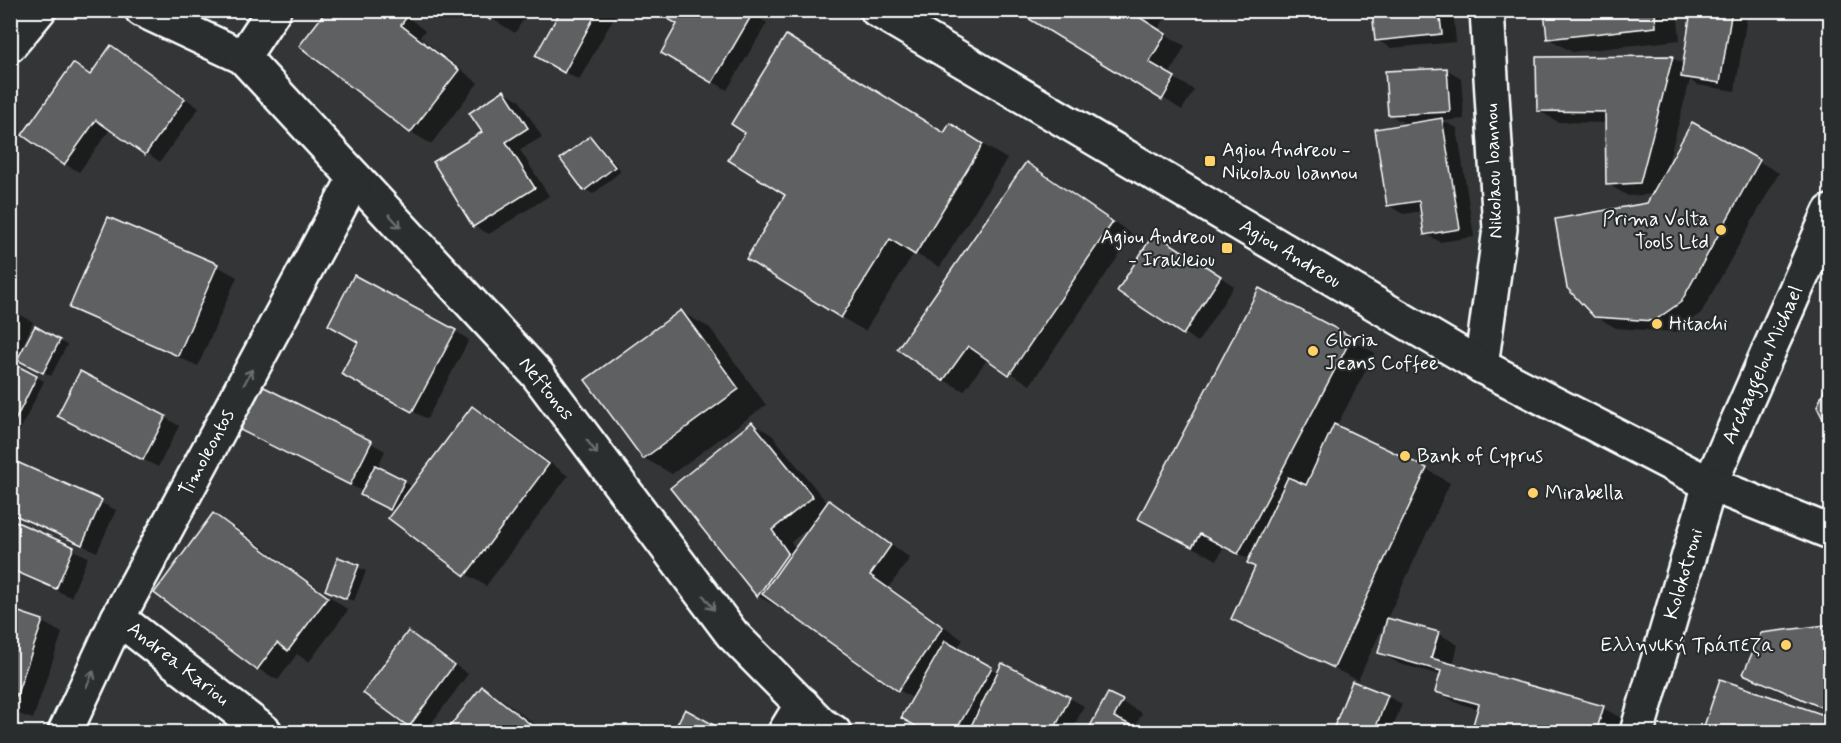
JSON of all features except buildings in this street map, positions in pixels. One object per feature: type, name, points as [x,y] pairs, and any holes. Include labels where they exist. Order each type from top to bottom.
[{"type":"street","points":[[10,45],[39,10]]},
{"type":"street","name":"Neftonos","points":[[142,10],[243,57],[537,374],[732,634],[822,725],[834,732]]},
{"type":"street","points":[[243,57],[274,10]]},
{"type":"street","name":"Agiou Andreou","points":[[877,10],[1481,366],[1710,484],[1830,532]]},
{"type":"street","name":"Nikolaou Ioannou","points":[[1481,366],[1500,229],[1487,10]]},
{"type":"street","name":"Timoleontos","points":[[65,732],[118,618],[356,178]]},
{"type":"street","name":"Archaggelou Michael","points":[[1710,484],[1830,212]]},
{"type":"street","name":"Kolokotroni","points":[[1637,732],[1710,484]]},
{"type":"street","name":"Andrea Kariou","points":[[118,618],[266,732]]},
{"type":"street","points":[[785,732],[802,704]]},
{"type":"place","name":"Agiou Andreou - Nikolaou Ioannou","points":[[1210,161]]},
{"type":"place","name":"Prima Volta Tools Ltd","points":[[1721,230]]},
{"type":"place","name":"Agiou Andreou - Irakleiou","points":[[1227,248]]},
{"type":"place","name":"Hitachi","points":[[1657,324]]},
{"type":"place","name":"Gloria Jeans Coffee","points":[[1313,351]]},
{"type":"place","name":"Bank of Cyprus","points":[[1405,456]]},
{"type":"place","name":"Mirabella","points":[[1533,493]]},
{"type":"place","name":"Ελληνική Τράπεζα","points":[[1786,645]]}]
